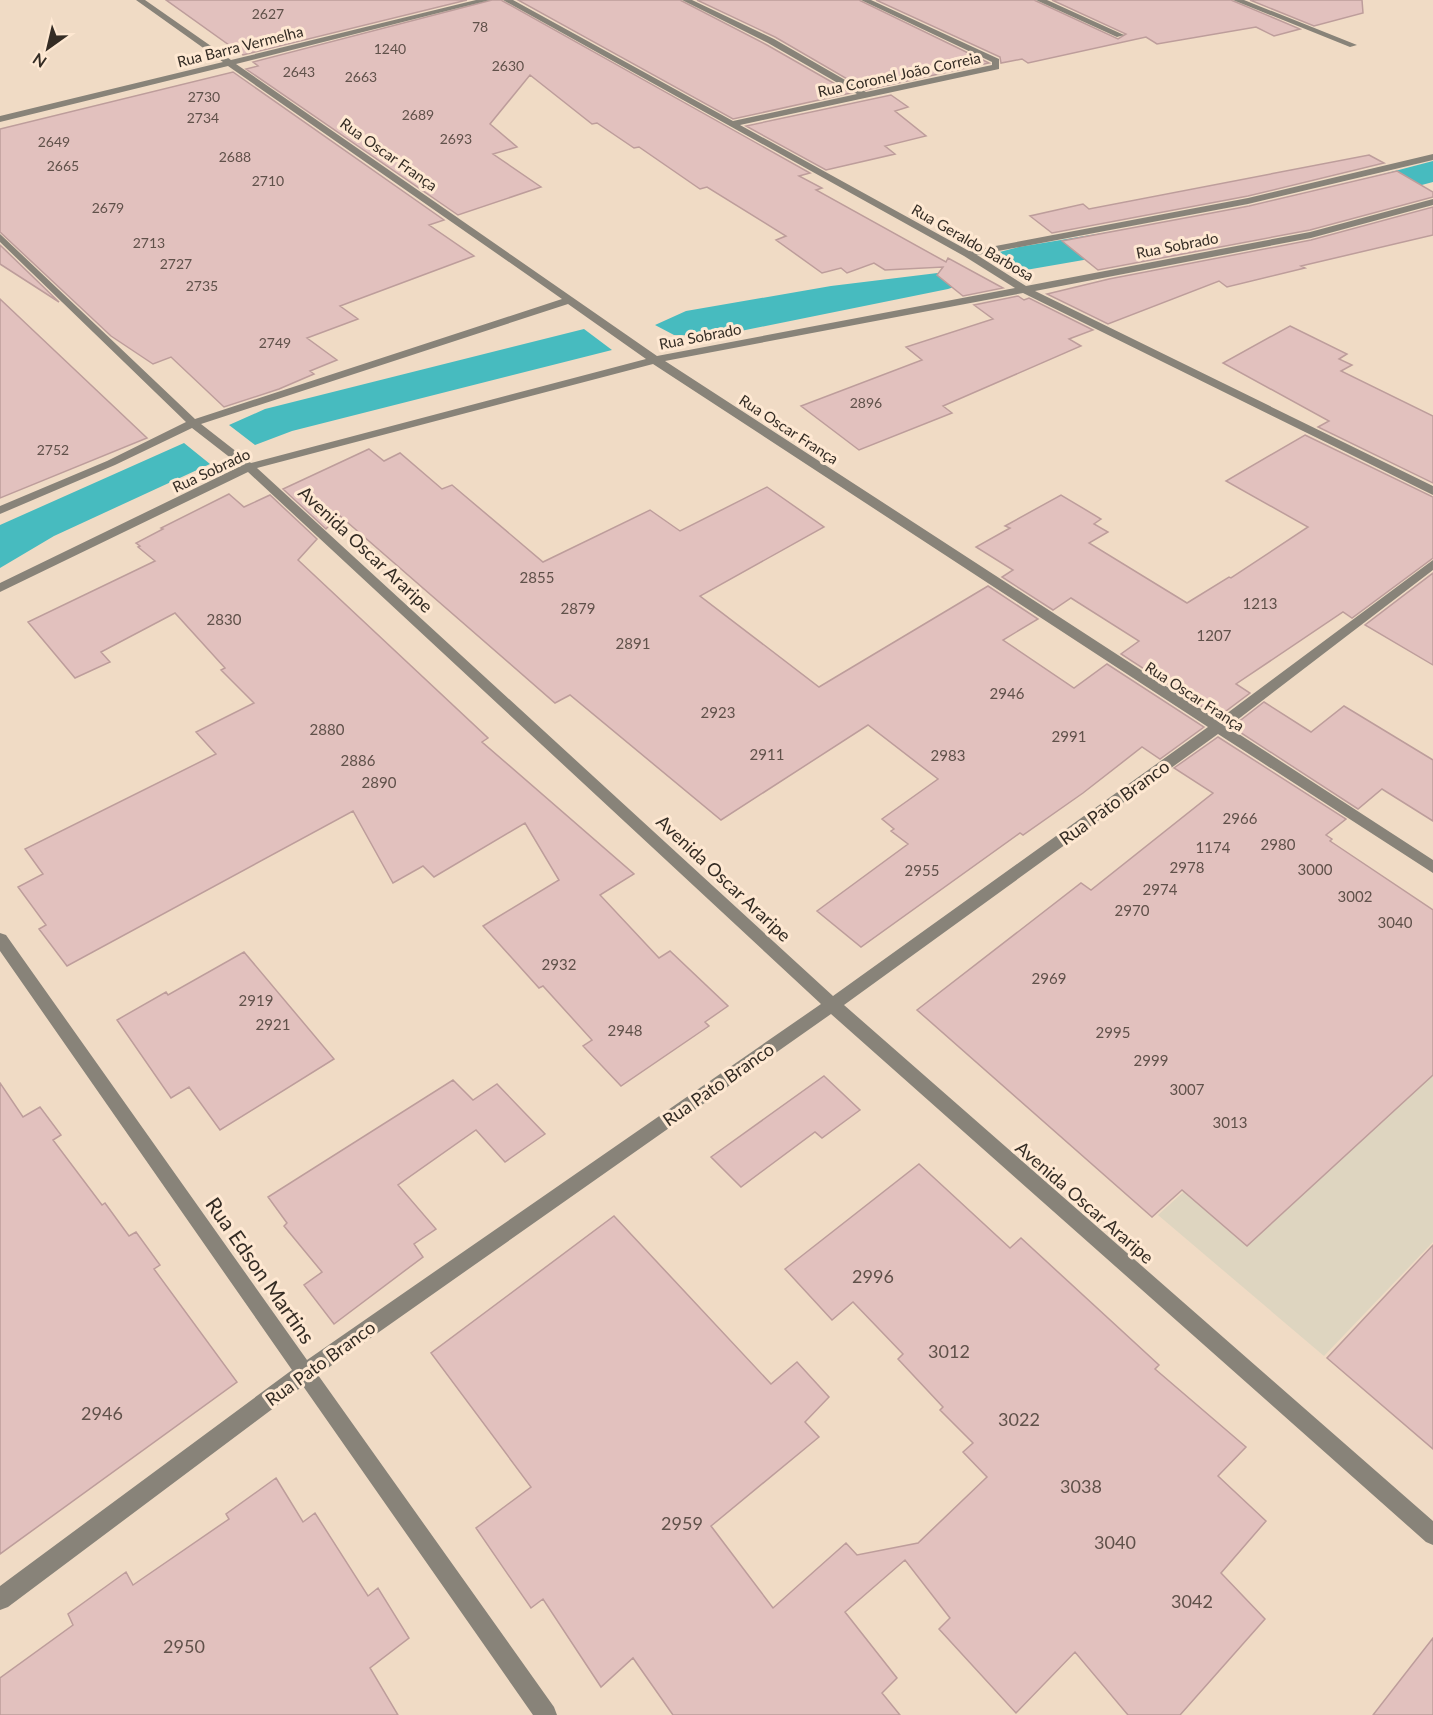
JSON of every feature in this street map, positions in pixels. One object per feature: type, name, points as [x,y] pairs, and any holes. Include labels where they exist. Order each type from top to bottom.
[{"type":"street","name":"Rua Oscar França","points":[[140,0],[232,62],[655,360],[1433,867]]},
{"type":"street","name":"Rua Barra Vermelha","points":[[0,119],[486,0]]},
{"type":"street","name":"Rua Geraldo Barbosa","points":[[507,0],[968,254],[1025,290],[1433,491]]},
{"type":"street","points":[[686,0],[771,41],[865,95]]},
{"type":"street","name":"Rua Coronel João Correia","points":[[730,124],[991,69],[998,64],[865,0]]},
{"type":"street","points":[[1040,0],[1120,35]]},
{"type":"street","points":[[1237,0],[1353,45]]},
{"type":"street","points":[[968,254],[1248,201],[1433,157]]},
{"type":"street","name":"Rua Sobrado","points":[[0,588],[249,467],[655,360],[1311,235],[1433,202]]},
{"type":"street","name":"Avenida Oscar Araripe","points":[[0,237],[193,423],[249,467],[832,1005],[1433,1535]]},
{"type":"street","points":[[0,510],[111,463],[193,423],[570,300]]},
{"type":"street","name":"Rua Pato Branco","points":[[0,1599],[306,1372],[832,1005],[1217,728],[1433,564]]},
{"type":"street","name":"Rua Edson Martins","points":[[0,939],[546,1715]]},
{"type":"shaded area","points":[[1433,964],[1433,1242],[1324,1356],[1158,1215]]},
{"type":"water","points":[[1433,161],[1433,182],[1305,216],[1124,253],[1020,271],[988,255],[1019,247],[1258,207]]},
{"type":"water","points":[[954,271],[972,281],[948,289],[716,336],[674,335],[655,325],[686,311],[831,286]]},
{"type":"water","points":[[584,329],[612,350],[292,431],[255,445],[229,425],[265,409]]},
{"type":"water","points":[[184,443],[210,464],[54,536],[0,568],[0,525]]},
{"type":"building","points":[[166,0],[467,0],[243,55]]},
{"type":"building","points":[[492,0],[501,0],[810,173],[799,176],[822,188],[816,190],[946,262],[948,258],[1003,288],[963,296],[937,275],[943,267],[885,270],[874,263],[847,273],[841,268],[822,273],[776,240],[786,236],[707,187],[700,189],[639,147],[634,148],[597,123],[592,124],[530,75],[490,124],[517,147],[493,154],[541,187],[458,215],[246,69],[258,66],[253,62]]},
{"type":"building","points":[[518,0],[680,0],[767,45],[851,93],[733,119]]},
{"type":"building","points":[[697,0],[859,0],[989,63],[866,90],[775,37]]},
{"type":"building","points":[[876,0],[1034,0],[1118,39],[1126,34],[1052,0],[1231,0],[1300,29],[1274,36],[1256,27],[1157,44],[1146,37],[1028,63],[1022,59],[1001,63],[1000,57]]},
{"type":"building","points":[[1250,0],[1362,0],[1363,13],[1314,26]]},
{"type":"building","points":[[233,72],[444,220],[429,225],[474,256],[340,306],[358,319],[307,338],[337,360],[310,371],[314,374],[279,389],[224,407],[171,357],[153,364],[111,336],[0,232],[0,129]]},
{"type":"building","points":[[891,95],[908,107],[895,111],[926,136],[885,146],[895,154],[826,170],[746,126]]},
{"type":"building","points":[[1369,155],[1384,163],[1248,196],[1052,233],[1030,216],[1083,204],[1089,209]]},
{"type":"building","points":[[1397,171],[1433,192],[1433,197],[1310,230],[1098,270],[1062,241],[1249,206]]},
{"type":"building","points":[[1433,207],[1433,235],[1301,266],[1305,268],[1227,287],[1219,281],[1108,324],[1047,294],[1109,279],[1311,240]]},
{"type":"building","points":[[0,245],[59,302],[0,264]]},
{"type":"building","points":[[1018,296],[1024,300],[1029,298],[1093,330],[1069,339],[1081,346],[943,406],[952,413],[859,450],[801,406],[922,360],[906,347],[993,319],[974,305]]},
{"type":"building","points":[[0,299],[73,368],[147,438],[0,498]]},
{"type":"building","points":[[1290,326],[1347,354],[1339,359],[1352,365],[1341,371],[1433,416],[1433,483],[1318,427],[1329,421],[1223,363]]},
{"type":"building","points":[[1305,435],[1433,497],[1433,558],[1352,618],[1343,612],[1236,684],[1250,693],[1218,717],[1121,654],[1139,641],[1071,598],[1053,610],[1002,577],[1013,570],[976,547],[1010,528],[1005,526],[1061,495],[1101,519],[1094,524],[1108,532],[1089,543],[1187,603],[1229,577],[1231,578],[1308,527],[1226,481]]},
{"type":"building","points":[[369,449],[384,461],[400,453],[442,489],[452,485],[543,562],[650,510],[680,531],[767,487],[824,527],[700,596],[819,687],[988,586],[1038,619],[1003,640],[1074,688],[1107,664],[1204,727],[1160,759],[1142,747],[1083,793],[1023,835],[1020,833],[861,947],[817,911],[908,844],[891,831],[894,829],[882,819],[938,779],[868,725],[721,820],[570,695],[555,703],[339,515],[326,529],[283,489]]},
{"type":"building","points":[[229,494],[244,507],[270,495],[317,539],[298,560],[488,738],[482,742],[634,874],[600,895],[659,958],[670,951],[728,1006],[705,1022],[709,1026],[621,1086],[583,1046],[592,1040],[543,986],[539,988],[483,926],[559,880],[525,823],[434,877],[423,866],[393,883],[353,811],[67,966],[39,929],[46,925],[18,887],[43,874],[25,849],[216,754],[196,732],[254,703],[221,670],[225,668],[175,613],[101,652],[110,662],[75,678],[28,622],[155,561],[136,543]]},
{"type":"building","points":[[1433,573],[1433,665],[1365,625]]},
{"type":"building","points":[[1264,702],[1311,732],[1344,706],[1433,760],[1433,821],[1382,789],[1358,809],[1232,727]]},
{"type":"building","points":[[1218,737],[1346,819],[1326,835],[1332,839],[1330,841],[1433,910],[1433,1075],[1247,1246],[1182,1190],[1152,1217],[917,1010],[1081,883],[1091,890],[1213,793],[1174,768]]},
{"type":"building","points":[[244,952],[334,1059],[220,1130],[189,1087],[171,1098],[117,1020],[166,992],[168,995]]},
{"type":"building","points":[[824,1076],[860,1110],[822,1138],[815,1132],[741,1187],[711,1157]]},
{"type":"building","points":[[453,1080],[473,1100],[497,1084],[545,1134],[505,1162],[476,1130],[398,1185],[436,1229],[414,1244],[423,1257],[334,1324],[304,1285],[322,1272],[284,1226],[287,1223],[268,1197]]},
{"type":"building","points":[[0,1083],[23,1117],[40,1107],[61,1135],[53,1140],[102,1205],[105,1203],[129,1236],[136,1232],[160,1265],[154,1269],[237,1382],[0,1554]]},
{"type":"building","points":[[919,1164],[1010,1248],[1021,1238],[1159,1365],[1155,1369],[1246,1447],[1218,1476],[1266,1521],[1221,1573],[1265,1619],[1180,1715],[1128,1715],[1075,1652],[1016,1713],[939,1629],[950,1618],[905,1560],[845,1612],[897,1678],[882,1693],[900,1715],[673,1715],[633,1658],[601,1687],[543,1599],[531,1608],[476,1528],[531,1487],[431,1353],[614,1216],[771,1384],[797,1362],[829,1397],[805,1422],[819,1437],[711,1526],[773,1608],[846,1543],[857,1555],[918,1543],[987,1477],[963,1452],[973,1443],[940,1410],[943,1407],[898,1359],[903,1354],[853,1302],[832,1320],[785,1269]]},
{"type":"building","points":[[1433,1245],[1433,1449],[1327,1358]]},
{"type":"building","points":[[276,1478],[303,1522],[315,1513],[368,1596],[378,1588],[409,1638],[370,1668],[398,1715],[0,1715],[0,1678],[73,1625],[68,1614],[126,1572],[133,1585],[229,1519],[226,1514]]},
{"type":"building","points":[[1433,1638],[1433,1715],[1373,1715]]}]
